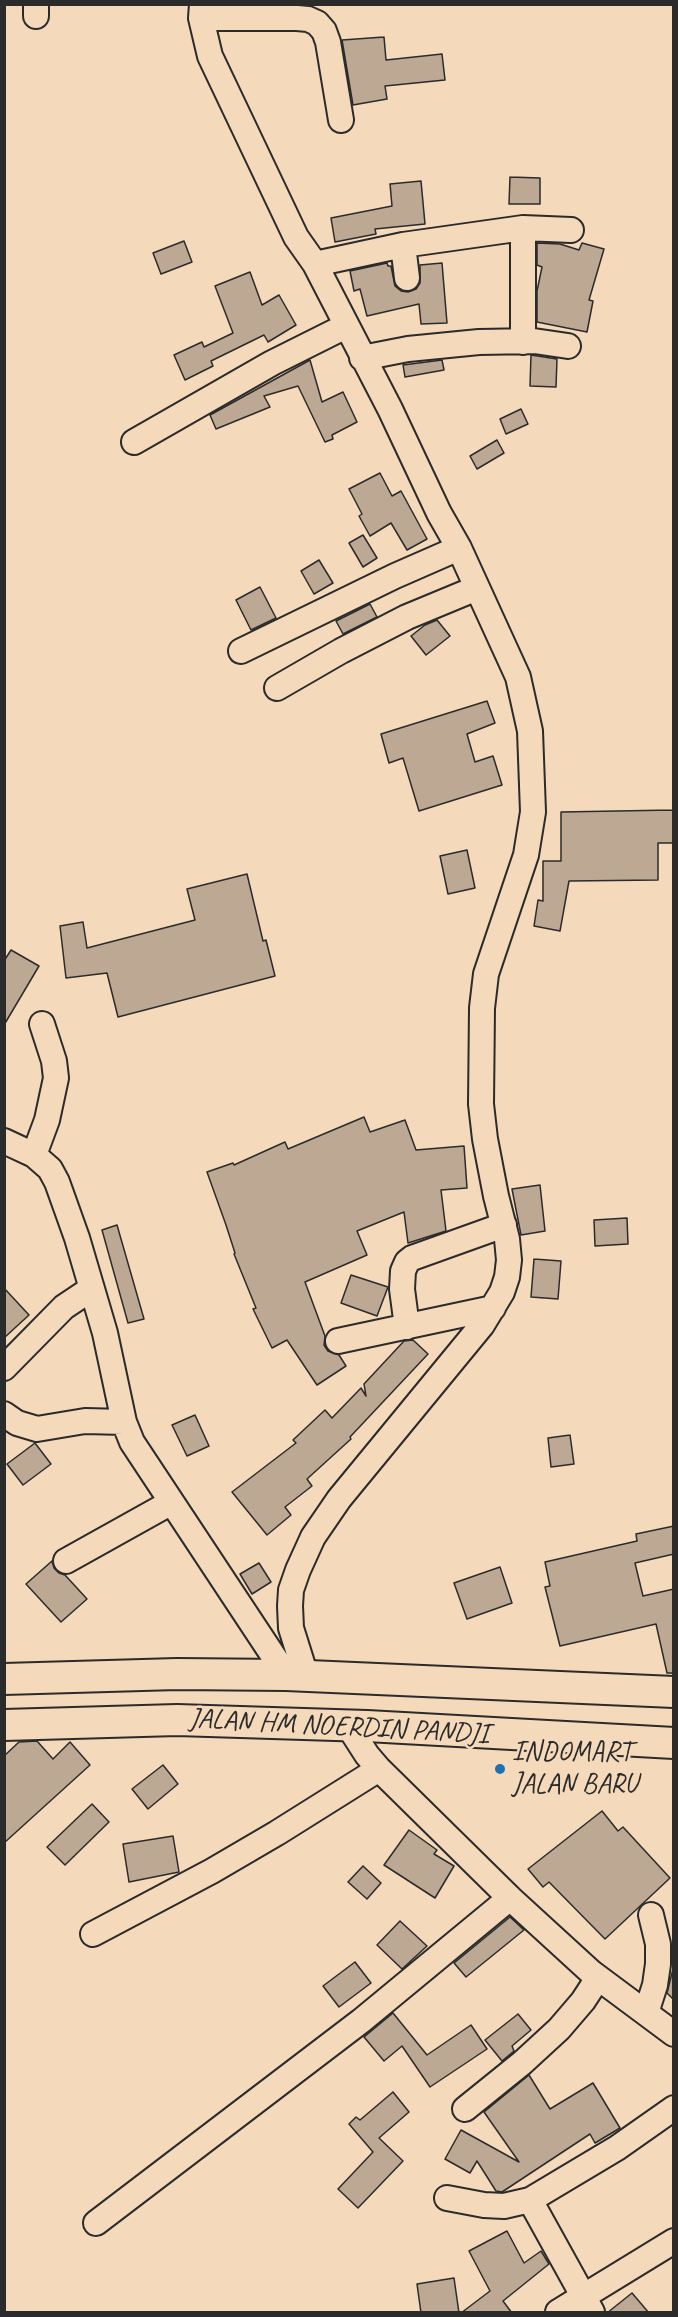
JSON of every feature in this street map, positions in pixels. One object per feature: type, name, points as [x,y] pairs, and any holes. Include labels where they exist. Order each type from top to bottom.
[{"type":"main road","name":"JALAN HM NOERDIN PANDJI","points":[[4,1679],[177,1674],[296,1675],[674,1692]]},
{"type":"main road","points":[[177,1674],[177,1720]]},
{"type":"main road","name":"JALAN HM NOERDIN PANDJI","points":[[4,1725],[177,1720],[349,1726],[674,1743]]},
{"type":"street","points":[[296,1675],[291,1628],[291,1590],[313,1537],[339,1499],[458,1356],[494,1308],[507,1277],[509,1260],[504,1225],[485,1139],[481,1104],[482,1008],[486,974],[526,855],[533,812],[530,731],[518,677],[459,548],[439,513],[390,409],[315,264],[296,237],[210,56],[201,11],[308,19],[317,23],[324,31],[328,42],[341,120]]},
{"type":"street","points":[[315,264],[403,245],[524,228],[571,230]]},
{"type":"street","points":[[524,228],[524,342]]},
{"type":"street","points":[[403,245],[407,278]]},
{"type":"street","points":[[134,442],[272,363],[346,326]]},
{"type":"street","points":[[362,358],[408,349],[467,343],[524,342],[568,346]]},
{"type":"street","points":[[241,651],[394,576],[459,548]]},
{"type":"street","points":[[277,688],[408,617],[477,588]]},
{"type":"street","points":[[42,1024],[54,1061],[56,1078],[50,1112],[15,1150],[50,1169],[57,1182],[77,1238],[105,1333],[124,1422],[140,1457],[170,1503],[296,1675]]},
{"type":"street","points":[[407,1327],[402,1289],[403,1271],[407,1262],[412,1258],[504,1225]]},
{"type":"street","points":[[4,1368],[64,1307],[91,1289]]},
{"type":"street","points":[[338,1341],[494,1308]]},
{"type":"street","points":[[4,1414],[17,1423],[37,1429],[85,1421],[124,1422]]},
{"type":"street","points":[[66,1561],[170,1503]]},
{"type":"street","points":[[349,1726],[367,1755],[379,1769],[510,1898],[598,1978],[674,2034]]},
{"type":"street","points":[[93,1934],[221,1866],[379,1769]]},
{"type":"street","points":[[96,2223],[361,2021],[510,1898]]},
{"type":"street","points":[[646,2013],[655,1985],[658,1964],[658,1944],[651,1915]]},
{"type":"street","points":[[465,2109],[522,2063],[559,2029],[583,2001],[598,1978]]},
{"type":"street","points":[[447,2198],[504,2206],[530,2200],[617,2148],[674,2108]]},
{"type":"street","points":[[530,2200],[588,2305]]},
{"type":"street","points":[[558,2313],[588,2305],[674,2241]]},
{"type":"building","points":[[384,37],[386,60],[442,54],[445,80],[385,86],[387,99],[353,105],[342,40]]},
{"type":"building","points":[[510,177],[540,178],[540,204],[509,204]]},
{"type":"building","points":[[421,181],[425,224],[375,229],[376,234],[335,242],[331,218],[392,206],[390,184]]},
{"type":"building","points":[[184,241],[192,262],[161,274],[153,253]]},
{"type":"building","points":[[537,243],[560,244],[579,250],[582,243],[604,249],[589,300],[593,301],[587,332],[537,322],[537,291],[542,267],[537,265]]},
{"type":"building","points":[[387,263],[391,266],[395,286],[401,291],[408,292],[416,289],[420,283],[420,265],[442,263],[447,323],[421,324],[419,304],[367,316],[360,289],[354,291],[350,271]]},
{"type":"building","points":[[250,272],[262,305],[279,295],[296,325],[268,342],[264,335],[211,361],[213,366],[185,380],[174,355],[202,342],[204,347],[233,333],[215,286]]},
{"type":"building","points":[[531,355],[557,359],[556,387],[530,386]]},
{"type":"building","points":[[310,360],[322,402],[343,392],[357,422],[332,435],[333,439],[325,442],[298,386],[264,396],[270,407],[216,429],[210,415]]},
{"type":"building","points":[[442,360],[444,370],[405,377],[403,365]]},
{"type":"building","points":[[521,409],[528,424],[506,434],[500,419]]},
{"type":"building","points":[[497,440],[504,453],[477,469],[470,456]]},
{"type":"building","points":[[380,473],[392,496],[401,491],[427,539],[407,550],[391,523],[370,536],[359,516],[362,514],[349,489]]},
{"type":"building","points":[[363,535],[377,558],[363,567],[349,543]]},
{"type":"building","points":[[319,560],[333,583],[314,594],[301,571]]},
{"type":"building","points":[[260,587],[276,618],[251,630],[236,600]]},
{"type":"building","points":[[370,604],[377,617],[343,634],[336,621]]},
{"type":"building","points":[[437,620],[450,636],[426,655],[411,636],[425,625]]},
{"type":"building","points":[[487,701],[495,723],[467,734],[475,762],[493,756],[502,785],[419,811],[403,758],[389,763],[381,734]]},
{"type":"building","points":[[673,810],[674,843],[658,843],[658,880],[569,881],[560,931],[534,926],[538,900],[543,901],[543,861],[561,861],[561,812]]},
{"type":"building","points":[[467,850],[475,888],[448,894],[440,856]]},
{"type":"building","points":[[247,874],[263,941],[266,940],[275,976],[118,1017],[107,973],[66,978],[60,926],[83,922],[87,948],[195,920],[187,889]]},
{"type":"building","points":[[11,950],[39,966],[4,1025],[4,961]]},
{"type":"building","points":[[364,1117],[370,1132],[405,1120],[416,1150],[464,1146],[467,1188],[441,1190],[446,1231],[408,1243],[404,1212],[357,1231],[367,1255],[305,1282],[325,1336],[324,1345],[328,1351],[339,1355],[346,1366],[317,1385],[287,1340],[272,1348],[253,1309],[256,1308],[234,1254],[207,1172],[233,1163],[234,1165],[285,1142],[288,1149]]},
{"type":"building","points":[[540,1185],[545,1231],[521,1235],[512,1189]]},
{"type":"building","points":[[627,1218],[628,1244],[595,1246],[594,1220]]},
{"type":"building","points":[[117,1225],[144,1319],[128,1323],[102,1230]]},
{"type":"building","points":[[534,1259],[561,1261],[558,1299],[531,1297]]},
{"type":"building","points":[[351,1275],[388,1287],[377,1316],[341,1303]]},
{"type":"building","points":[[4,1288],[29,1315],[4,1338]]},
{"type":"building","points":[[413,1340],[428,1354],[350,1437],[351,1439],[307,1479],[312,1486],[285,1507],[291,1515],[267,1535],[232,1492],[296,1443],[293,1440],[325,1410],[332,1418],[361,1388],[366,1396],[364,1384],[404,1341]]},
{"type":"building","points":[[195,1415],[209,1446],[187,1456],[172,1425]]},
{"type":"building","points":[[570,1435],[574,1464],[551,1467],[548,1438]]},
{"type":"building","points":[[35,1443],[51,1464],[23,1485],[7,1464]]},
{"type":"building","points":[[674,1526],[674,1554],[635,1563],[643,1596],[674,1589],[674,1673],[667,1673],[656,1624],[560,1646],[545,1587],[550,1586],[545,1562],[637,1541],[636,1534]]},
{"type":"building","points":[[52,1561],[54,1568],[65,1575],[87,1599],[61,1622],[26,1584]]},
{"type":"building","points":[[259,1563],[271,1582],[252,1594],[240,1574]]},
{"type":"building","points":[[500,1567],[512,1603],[467,1619],[454,1583]]},
{"type":"building","points":[[37,1741],[53,1759],[70,1742],[90,1765],[4,1843],[4,1756],[19,1742]]},
{"type":"building","points":[[163,1765],[178,1784],[148,1809],[132,1789]]},
{"type":"building","points":[[92,1804],[109,1822],[65,1865],[47,1847]]},
{"type":"building","points":[[602,1811],[618,1831],[623,1827],[670,1878],[605,1939],[549,1882],[543,1887],[528,1869]]},
{"type":"building","points":[[409,1830],[437,1850],[434,1854],[454,1866],[435,1898],[384,1865]]},
{"type":"building","points":[[173,1836],[179,1872],[129,1882],[123,1844]]},
{"type":"building","points":[[363,1866],[381,1883],[367,1899],[348,1882]]},
{"type":"building","points":[[510,1917],[524,1930],[466,1977],[454,1963]]},
{"type":"building","points":[[400,1921],[427,1946],[402,1969],[377,1945]]},
{"type":"building","points":[[355,1962],[371,1983],[339,2007],[323,1986]]},
{"type":"building","points":[[674,1965],[674,2000],[667,1993]]},
{"type":"building","points":[[393,2013],[427,2055],[471,2025],[487,2049],[430,2087],[402,2046],[384,2061],[364,2037]]},
{"type":"building","points":[[518,2014],[531,2030],[512,2046],[514,2051],[502,2061],[485,2040]]},
{"type":"building","points":[[529,2075],[550,2109],[593,2083],[620,2128],[595,2143],[590,2134],[502,2192],[496,2191],[477,2161],[470,2173],[445,2159],[461,2130],[519,2162],[484,2112]]},
{"type":"building","points":[[393,2092],[409,2112],[379,2138],[403,2161],[358,2208],[338,2189],[373,2152],[349,2124],[356,2117],[360,2120]]},
{"type":"building","points":[[507,2231],[524,2263],[541,2251],[549,2264],[503,2301],[512,2313],[461,2313],[490,2291],[469,2251]]},
{"type":"building","points":[[454,2278],[459,2313],[421,2313],[417,2284]]},
{"type":"building","points":[[632,2293],[649,2313],[607,2313]]},
{"type":"place","name":"INDOMART JALAN BARU","points":[[500,1769]]}]
